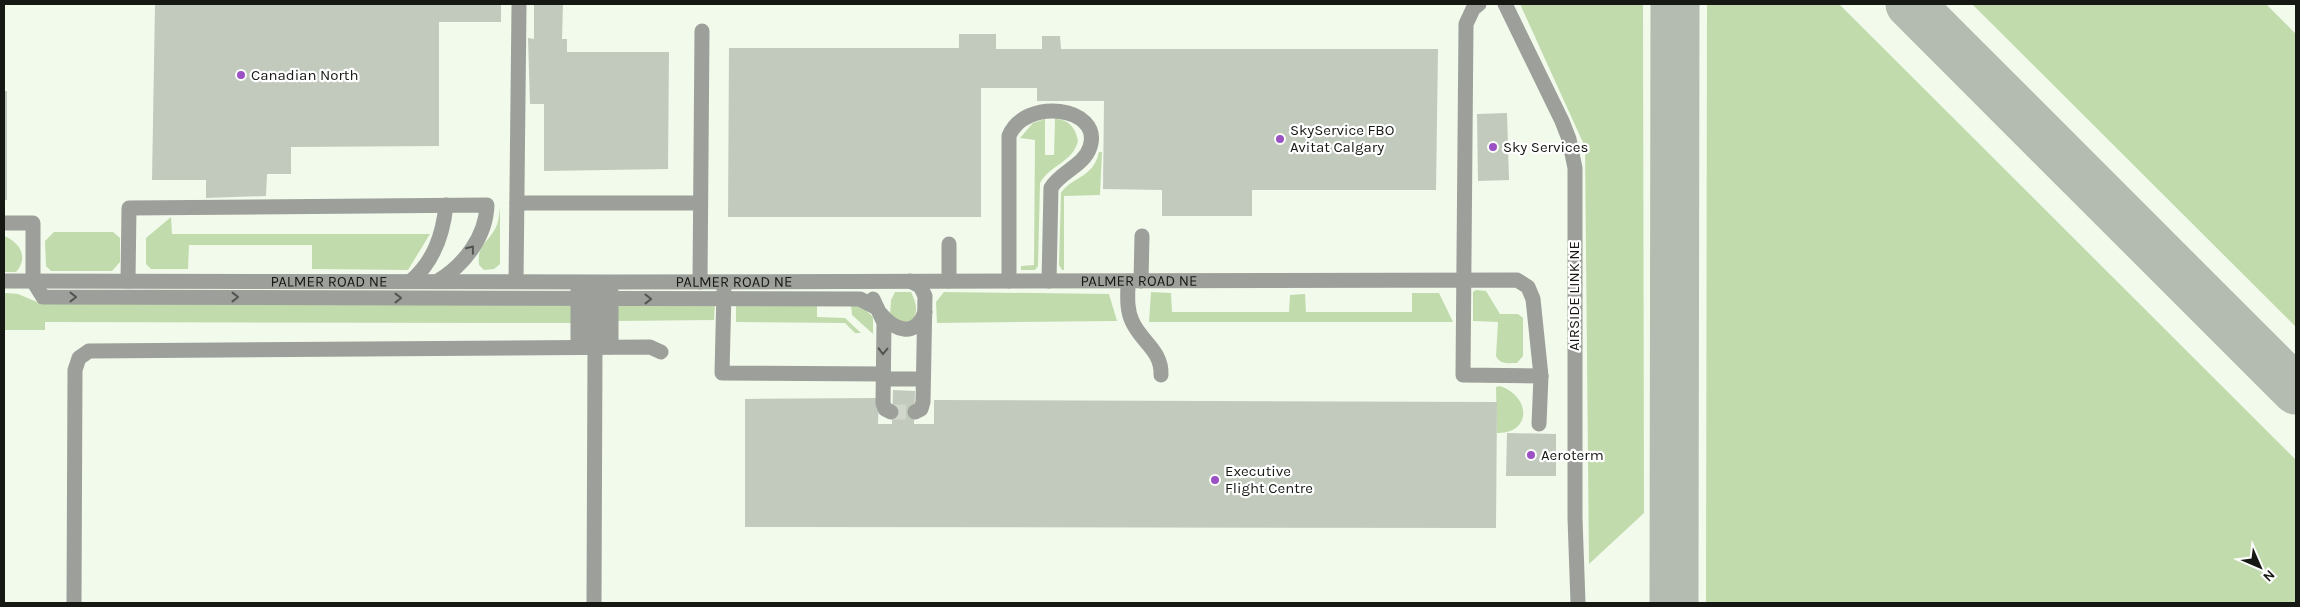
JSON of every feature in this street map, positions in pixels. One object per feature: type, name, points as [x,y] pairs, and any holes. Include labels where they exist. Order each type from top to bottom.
[{"type":"street","points":[[1479,4],[1473,9],[1466,24],[1463,375],[1541,376]]},
{"type":"street","name":"AIRSIDE LINK NE","points":[[1505,4],[1562,121],[1569,140],[1575,168],[1575,508],[1578,603]]},
{"type":"street","points":[[516,281],[518,6]]},
{"type":"street","points":[[700,282],[702,31]]},
{"type":"street","points":[[1009,281],[1009,136],[1017,122],[1030,114],[1066,112],[1082,120],[1088,129],[1091,140],[1086,155],[1058,179],[1051,188],[1049,281]]},
{"type":"street","points":[[517,202],[700,203]]},
{"type":"street","points":[[411,281],[427,266],[436,249],[444,224],[446,206]]},
{"type":"street","points":[[128,281],[129,208],[487,206],[487,217],[478,239],[452,271],[438,281]]},
{"type":"street","points":[[4,223],[32,223],[33,281],[43,297],[860,299],[879,310],[884,323],[884,406],[891,412]]},
{"type":"street","points":[[1142,236],[1135,281],[1128,301],[1131,320],[1159,357],[1161,375]]},
{"type":"street","points":[[949,244],[950,281]]},
{"type":"street","name":"PALMER ROAD NE","points":[[4,281],[1517,280],[1528,287],[1534,299],[1541,376],[1539,424]]},
{"type":"street","points":[[256,297],[258,281]]},
{"type":"street","points":[[851,281],[868,292],[890,324],[900,329],[916,325],[925,312]]},
{"type":"street","points":[[910,281],[920,286],[924,291],[925,312],[923,406],[915,412]]},
{"type":"street","points":[[594,603],[595,282]]},
{"type":"street","points":[[594,347],[595,282]]},
{"type":"street","points":[[724,282],[722,373],[883,376],[923,379]]},
{"type":"street","points":[[74,603],[75,370],[76,364],[84,353],[90,350],[650,347],[660,352]]},
{"type":"green space","points":[[1520,4],[1643,4],[1644,513],[1589,564],[1585,147]]},
{"type":"green space","points":[[1707,4],[1839,4],[2296,460],[2296,603],[1706,603]]},
{"type":"green space","points":[[1972,4],[2266,4],[2296,34],[2296,327]]},
{"type":"green space","points":[[1045,119],[1045,155],[1054,155],[1055,119],[1068,123],[1076,132],[1078,141],[1071,154],[1049,172],[1040,183],[1038,266],[1035,270],[1021,270],[1021,266],[1034,265],[1035,140],[1020,138],[1033,123]]},
{"type":"green space","points":[[1099,152],[1102,152],[1100,195],[1064,196],[1064,270],[1062,270],[1059,265],[1061,193],[1092,167]]},
{"type":"green space","points":[[500,207],[500,264],[494,269],[484,270],[479,265],[481,248],[496,227]]},
{"type":"green space","points":[[171,217],[172,234],[430,234],[408,270],[312,269],[312,245],[189,245],[188,269],[151,269],[146,264],[146,238]]},
{"type":"green space","points":[[54,232],[113,232],[120,238],[120,262],[112,271],[51,271],[46,266],[45,241]]},
{"type":"green space","points":[[4,236],[14,242],[21,251],[22,261],[16,272],[4,272]]},
{"type":"green space","points":[[1476,290],[1486,291],[1500,314],[1518,314],[1523,318],[1523,356],[1517,363],[1502,362],[1496,356],[1498,322],[1473,321],[1473,292]]},
{"type":"green space","points":[[895,292],[911,292],[916,307],[916,314],[912,321],[899,323],[890,315],[891,300]]},
{"type":"green space","points":[[944,292],[1109,294],[1117,321],[937,323],[936,302]]},
{"type":"green space","points":[[1151,292],[1171,293],[1172,312],[1289,312],[1290,295],[1305,294],[1306,312],[1412,312],[1412,293],[1439,293],[1453,322],[1149,322]]},
{"type":"green space","points":[[4,294],[18,294],[37,302],[573,305],[573,323],[45,322],[45,330],[4,330]]},
{"type":"green space","points":[[715,302],[714,320],[616,321],[615,303]]},
{"type":"green space","points":[[851,305],[860,305],[873,317],[873,334],[852,315]]},
{"type":"green space","points":[[736,306],[817,306],[817,317],[845,318],[861,333],[855,333],[845,323],[736,322]]},
{"type":"green space","points":[[1500,386],[1518,398],[1523,414],[1516,428],[1508,432],[1497,433],[1496,387]]},
{"type":"building","points":[[155,4],[501,4],[501,22],[439,22],[439,146],[291,147],[291,174],[267,174],[266,196],[206,198],[206,180],[152,180]]},
{"type":"building","points":[[534,4],[563,4],[562,39],[567,39],[567,52],[669,52],[668,169],[544,171],[544,104],[530,104],[528,38],[534,39]]},
{"type":"building","points":[[959,34],[996,34],[996,49],[1042,49],[1042,36],[1060,36],[1061,49],[1438,49],[1436,190],[1252,190],[1252,216],[1162,216],[1162,190],[1103,189],[1104,101],[1037,101],[1037,88],[981,88],[981,217],[728,217],[729,48],[959,48]]},
{"type":"building","points":[[4,91],[7,91],[7,200],[4,200]]},
{"type":"building","name":"Sky Services","points":[[1507,113],[1509,180],[1478,181],[1477,114]]},
{"type":"building","name":"Executive Flight Centre","points":[[893,390],[915,391],[914,424],[934,424],[934,400],[1497,402],[1496,528],[745,527],[745,399],[879,398],[878,424],[892,424]]},
{"type":"building","name":"Aeroterm","points":[[1507,433],[1556,434],[1556,476],[1506,476]]},
{"type":"taxiway","points":[[1674,603],[1675,4]]},
{"type":"taxiway","points":[[1910,4],[2296,390]]},
{"type":"tunnel","points":[[891,412],[915,412]]},
{"type":"place","name":"Canadian North","points":[[241,75]]},
{"type":"place","name":"SkyService FBO Avitat Calgary","points":[[1280,139]]},
{"type":"place","name":"Sky Services","points":[[1493,147]]},
{"type":"place","name":"Aeroterm","points":[[1531,455]]},
{"type":"place","name":"Executive Flight Centre","points":[[1215,480]]}]
